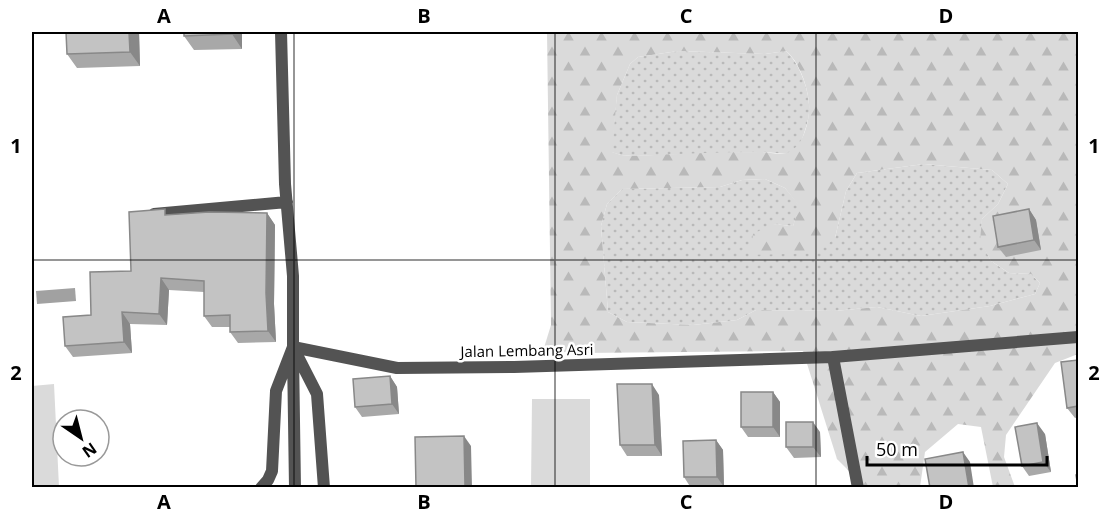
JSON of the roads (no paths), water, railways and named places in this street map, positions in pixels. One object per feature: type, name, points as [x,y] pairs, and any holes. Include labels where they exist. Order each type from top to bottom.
[{"type":"street","points":[[281,32],[287,202],[293,276],[295,488]]},
{"type":"street","points":[[140,215],[287,202]]},
{"type":"street","name":"Jalan Lembang Asri","points":[[292,347],[396,368],[623,365],[833,357],[1078,337]]},
{"type":"street","points":[[261,488],[272,471],[276,391],[292,347]]},
{"type":"street","points":[[292,347],[317,394],[324,488]]},
{"type":"street","points":[[833,357],[858,488]]}]
